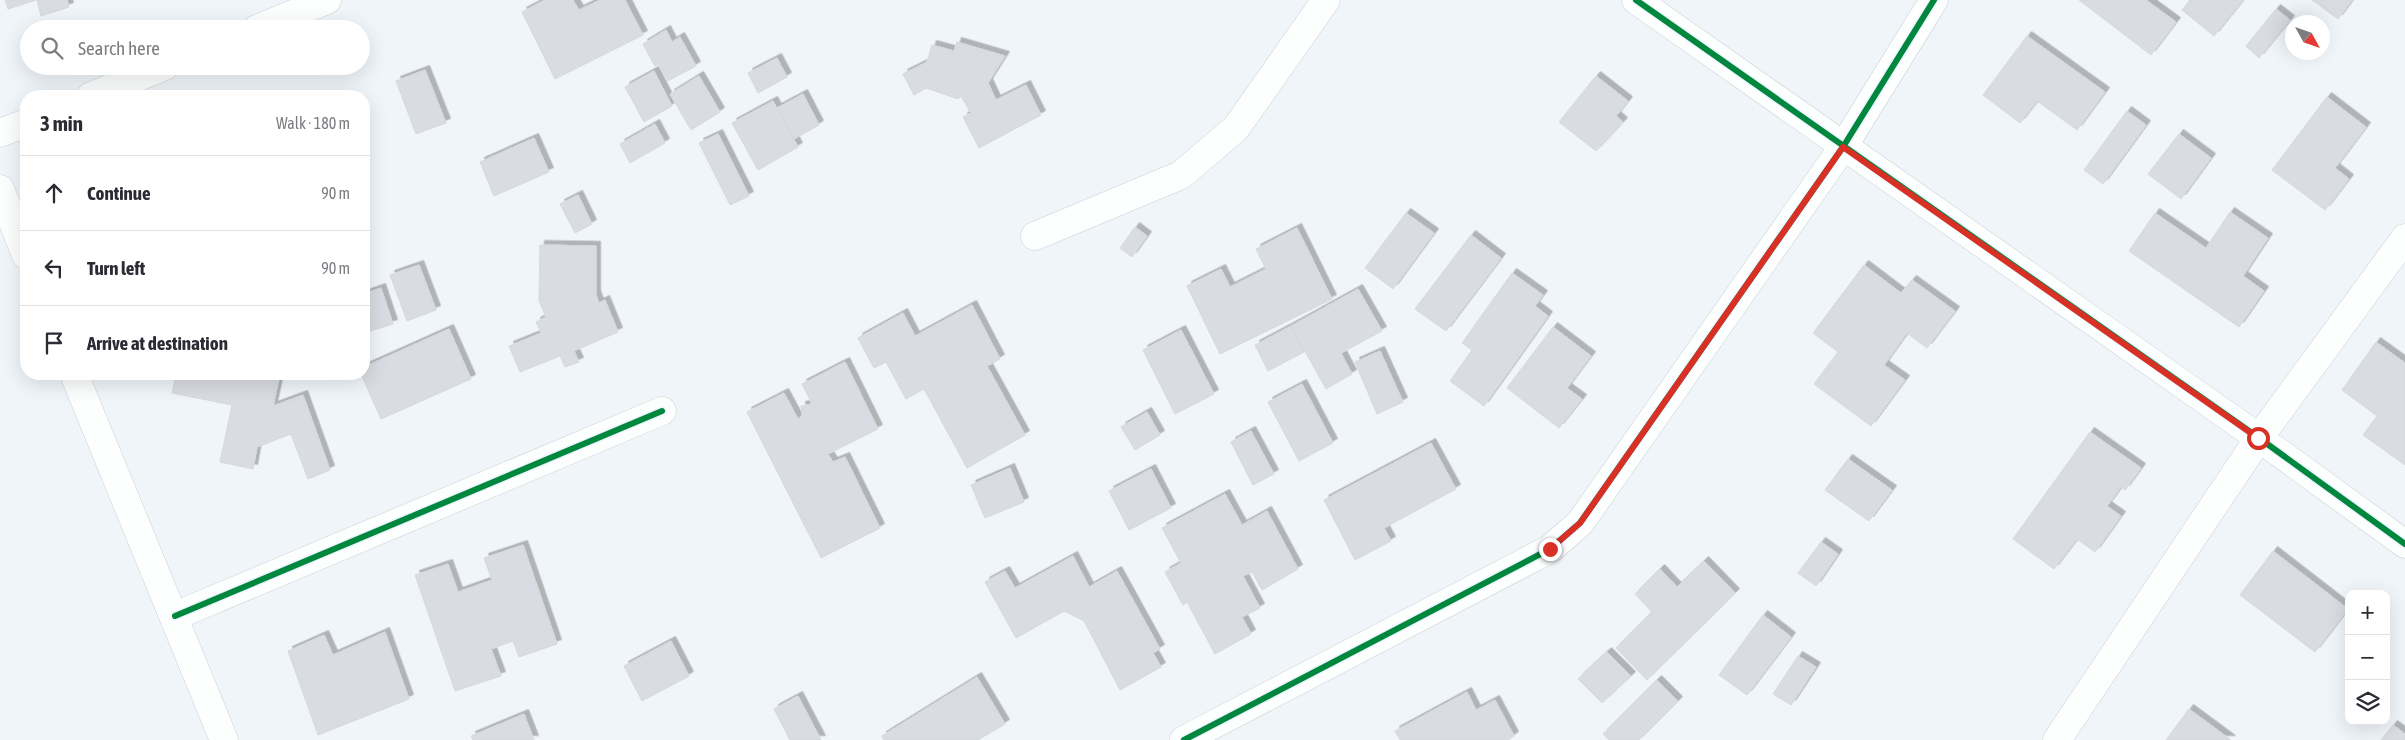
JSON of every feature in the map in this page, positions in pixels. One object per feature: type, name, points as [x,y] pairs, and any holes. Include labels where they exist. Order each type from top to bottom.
[{"type":"street","points":[[279,20],[327,0]]},
{"type":"street","points":[[1035,236],[1181,176],[1236,128],[1326,0]]},
{"type":"street","points":[[1636,0],[2258,438],[2405,544]]},
{"type":"street","points":[[1184,740],[1550,549],[1565,538],[1580,523],[1843,147],[1934,0]]},
{"type":"street","points":[[106,90],[143,75]]},
{"type":"street","points":[[0,133],[20,125]]},
{"type":"street","points":[[0,189],[20,240]]},
{"type":"street","points":[[2057,740],[2258,438],[2405,238]]},
{"type":"street","points":[[77,380],[175,616],[224,740]]},
{"type":"street","points":[[175,616],[662,411]]},
{"type":"building","points":[[5,0],[36,0],[8,9]]},
{"type":"building","points":[[37,0],[67,0],[69,7],[41,16]]},
{"type":"building","points":[[545,0],[573,0],[579,10],[600,0],[625,0],[643,35],[555,79],[522,12]]},
{"type":"building","points":[[2079,0],[2146,0],[2176,22],[2151,55]]},
{"type":"building","points":[[2190,0],[2243,0],[2214,36],[2182,10]]},
{"type":"building","points":[[2312,0],[2352,0],[2338,19]]},
{"type":"building","points":[[2276,9],[2285,16],[2285,26],[2259,58],[2246,46]]},
{"type":"building","points":[[666,30],[672,42],[680,37],[696,66],[668,81],[659,64],[655,66],[643,44]]},
{"type":"building","points":[[2027,36],[2105,92],[2077,130],[2037,101],[2020,123],[1983,95]]},
{"type":"building","points":[[957,42],[1005,56],[988,83],[996,100],[1026,85],[1041,115],[979,148],[963,117],[971,113],[961,96],[958,99],[926,88],[914,95],[903,74],[927,62],[932,45],[954,51]]},
{"type":"building","points":[[777,58],[787,77],[758,93],[748,73]]},
{"type":"building","points":[[425,70],[446,123],[416,134],[396,81]]},
{"type":"building","points":[[654,71],[672,106],[644,122],[625,87]]},
{"type":"building","points":[[699,76],[720,112],[691,130],[670,94]]},
{"type":"building","points":[[1596,76],[1628,101],[1616,116],[1623,122],[1596,151],[1559,122]]},
{"type":"building","points":[[803,94],[819,125],[794,139],[777,108]]},
{"type":"building","points":[[2327,97],[2366,127],[2335,168],[2349,179],[2325,210],[2272,170]]},
{"type":"building","points":[[773,101],[798,147],[758,170],[732,123]]},
{"type":"building","points":[[2127,111],[2146,125],[2103,184],[2084,170]]},
{"type":"building","points":[[655,124],[665,143],[630,163],[620,144]]},
{"type":"building","points":[[718,134],[749,196],[730,205],[699,143]]},
{"type":"building","points":[[2179,134],[2211,158],[2181,199],[2148,174]]},
{"type":"building","points":[[534,138],[549,172],[494,196],[480,162]]},
{"type":"building","points":[[578,195],[592,224],[575,233],[560,204]]},
{"type":"building","points":[[2230,212],[2268,238],[2243,276],[2264,291],[2239,327],[2129,251],[2155,213],[2206,248]]},
{"type":"building","points":[[1406,213],[1434,233],[1393,289],[1365,268]]},
{"type":"building","points":[[1135,227],[1147,236],[1132,257],[1120,248]]},
{"type":"building","points":[[1297,228],[1332,299],[1220,354],[1187,286],[1221,269],[1230,287],[1266,269],[1256,249]]},
{"type":"building","points":[[1471,235],[1501,258],[1446,331],[1415,309]]},
{"type":"building","points":[[540,245],[596,246],[596,295],[599,303],[605,300],[618,332],[574,351],[579,362],[565,367],[560,356],[520,372],[509,346],[541,333],[536,322],[546,317],[539,301]]},
{"type":"building","points":[[419,265],[436,310],[407,321],[390,275]]},
{"type":"building","points":[[1864,265],[1901,293],[1912,280],[1955,311],[1927,348],[1907,333],[1884,365],[1905,380],[1871,426],[1814,384],[1838,352],[1813,333]]},
{"type":"building","points":[[1512,273],[1543,295],[1535,306],[1548,316],[1484,406],[1450,381],[1472,350],[1462,343]]},
{"type":"building","points":[[381,288],[393,324],[370,331],[370,292]]},
{"type":"building","points":[[1358,289],[1382,331],[1341,353],[1352,374],[1326,389],[1291,326]]},
{"type":"building","points":[[972,305],[1000,359],[987,366],[1025,435],[967,468],[924,389],[906,399],[886,362],[874,368],[858,338],[903,313],[915,336]]},
{"type":"building","points":[[1291,326],[1304,352],[1268,371],[1255,345]]},
{"type":"building","points":[[1553,327],[1591,356],[1567,388],[1582,399],[1559,428],[1507,388]]},
{"type":"building","points":[[449,329],[471,379],[381,419],[364,380],[370,380],[370,364]]},
{"type":"building","points":[[1181,330],[1214,394],[1175,414],[1143,350]]},
{"type":"building","points":[[2376,342],[2405,363],[2405,465],[2363,435],[2377,416],[2342,390]]},
{"type":"building","points":[[1380,351],[1403,402],[1377,414],[1355,362]]},
{"type":"building","points":[[845,362],[878,429],[828,454],[833,462],[845,457],[880,528],[821,558],[747,412],[784,393],[798,419],[802,416],[801,406],[812,404],[802,384]]},
{"type":"building","points":[[175,380],[279,380],[273,406],[303,395],[330,470],[308,479],[291,434],[257,447],[253,469],[220,462],[232,405],[172,393]]},
{"type":"building","points":[[1302,384],[1333,443],[1299,461],[1268,402]]},
{"type":"building","points":[[1147,412],[1160,435],[1135,450],[1121,427]]},
{"type":"building","points":[[1251,431],[1274,474],[1253,485],[1231,442]]},
{"type":"building","points":[[2090,432],[2141,468],[2125,490],[2121,487],[2107,506],[2121,516],[2095,552],[2077,539],[2054,569],[2013,539]]},
{"type":"building","points":[[1431,443],[1456,489],[1384,528],[1391,541],[1355,560],[1324,500]]},
{"type":"building","points":[[1848,459],[1892,490],[1869,521],[1825,490]]},
{"type":"building","points":[[1010,468],[1024,502],[985,518],[971,485]]},
{"type":"building","points":[[1151,469],[1171,508],[1129,530],[1109,491]]},
{"type":"building","points":[[1225,494],[1242,525],[1267,511],[1298,569],[1262,590],[1252,572],[1243,576],[1260,608],[1242,617],[1251,634],[1215,654],[1187,602],[1183,605],[1165,572],[1181,563],[1162,528]]},
{"type":"building","points":[[1821,542],[1838,554],[1816,586],[1798,573]]},
{"type":"building","points":[[523,545],[557,644],[519,657],[513,641],[491,649],[501,676],[455,691],[415,575],[448,564],[458,592],[492,580],[484,558]]},
{"type":"building","points":[[2273,551],[2345,607],[2345,613],[2315,652],[2240,595]]},
{"type":"building","points":[[1073,556],[1089,587],[1117,571],[1160,649],[1153,653],[1161,667],[1120,690],[1084,621],[1064,611],[1016,638],[985,582],[1005,571],[1015,588]]},
{"type":"building","points":[[1704,561],[1735,593],[1647,680],[1616,648],[1652,612],[1635,594],[1660,569],[1677,587]]},
{"type":"building","points":[[1763,615],[1791,637],[1747,695],[1719,675]]},
{"type":"building","points":[[385,632],[409,699],[318,735],[288,651],[324,635],[333,655]]},
{"type":"building","points":[[671,641],[689,676],[642,701],[624,666]]},
{"type":"building","points":[[1607,652],[1631,676],[1602,703],[1578,679]]},
{"type":"building","points":[[1798,656],[1816,667],[1791,705],[1773,694]]},
{"type":"building","points":[[977,677],[1005,724],[978,740],[884,740],[882,736]]},
{"type":"building","points":[[1657,680],[1678,701],[1639,740],[1609,740],[1603,734]]},
{"type":"building","points":[[1467,692],[1476,710],[1495,700],[1514,736],[1508,740],[1400,740],[1395,731]]},
{"type":"building","points":[[798,696],[821,740],[790,740],[774,709]]},
{"type":"building","points":[[2189,709],[2231,740],[2166,740]]},
{"type":"building","points":[[524,714],[534,740],[473,740],[471,736]]},
{"type":"building","points":[[2393,725],[2405,734],[2405,740],[2381,740]]},
{"type":"cycle path","points":[[1636,0],[2259,438],[2405,544]]},
{"type":"cycle path","points":[[1184,740],[1550,549],[1580,523],[1843,147],[1934,0]]},
{"type":"cycle path","points":[[175,616],[662,411]]},
{"type":"route","points":[[1550,549],[1565,538],[1580,523],[1843,147],[2258,438]]}]
